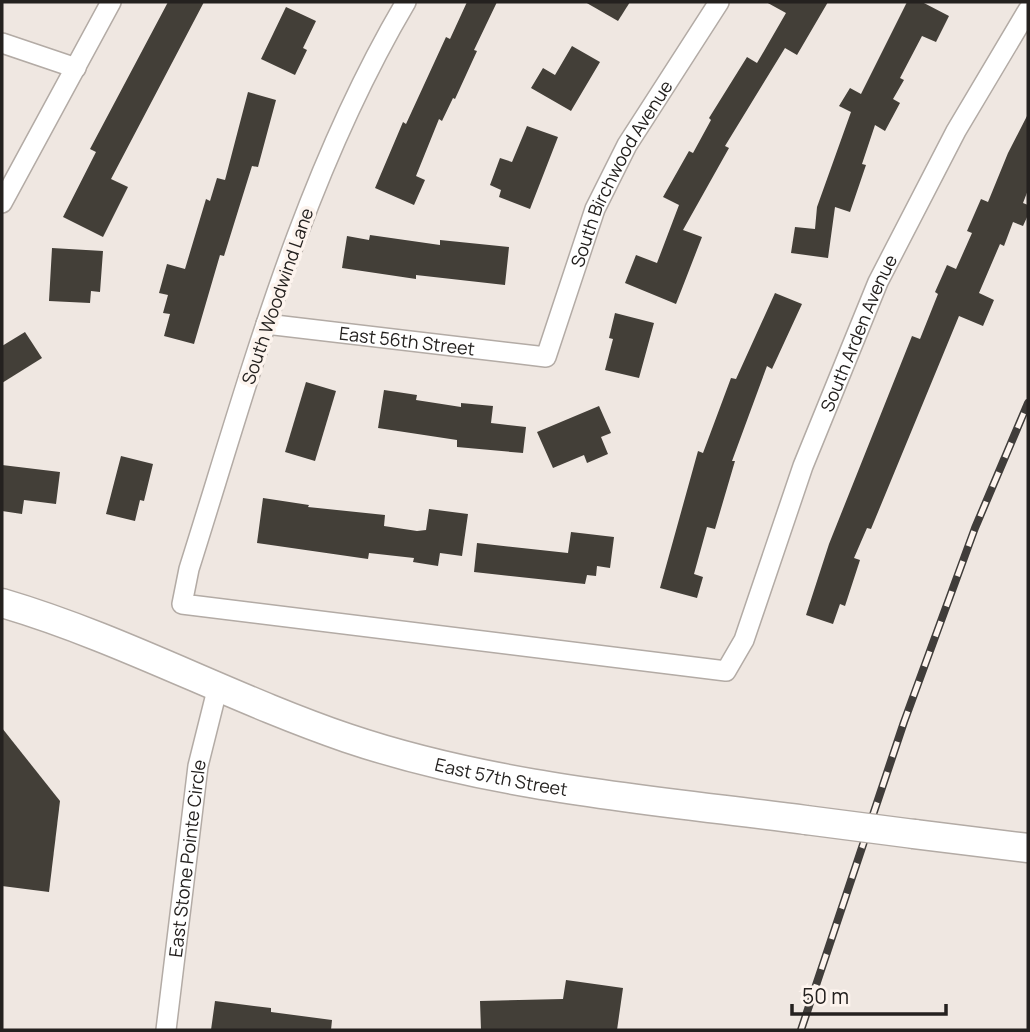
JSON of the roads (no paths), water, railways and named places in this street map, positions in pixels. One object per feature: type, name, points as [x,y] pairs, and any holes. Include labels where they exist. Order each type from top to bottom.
[{"type":"main road","name":"East 57th Street","points":[[2,603],[92,633],[348,738],[466,770],[557,788],[1028,848]]},
{"type":"street","points":[[2,203],[111,2]]},
{"type":"street","name":"South Woodwind Lane","points":[[182,604],[189,569],[266,324],[310,198],[346,111],[405,2]]},
{"type":"street","name":"South Birchwood Avenue","points":[[546,357],[595,209],[627,145],[719,2]]},
{"type":"street","name":"South Arden Avenue","points":[[182,604],[726,671],[744,640],[803,466],[878,282],[956,131],[1028,10]]},
{"type":"street","points":[[2,43],[76,68]]},
{"type":"street","name":"East 56th Street","points":[[266,324],[546,357]]},
{"type":"street","name":"East Stone Pointe Circle","points":[[166,1030],[198,765],[218,686]]},
{"type":"railway","points":[[801,1030],[904,722],[975,528],[1028,403]]}]
